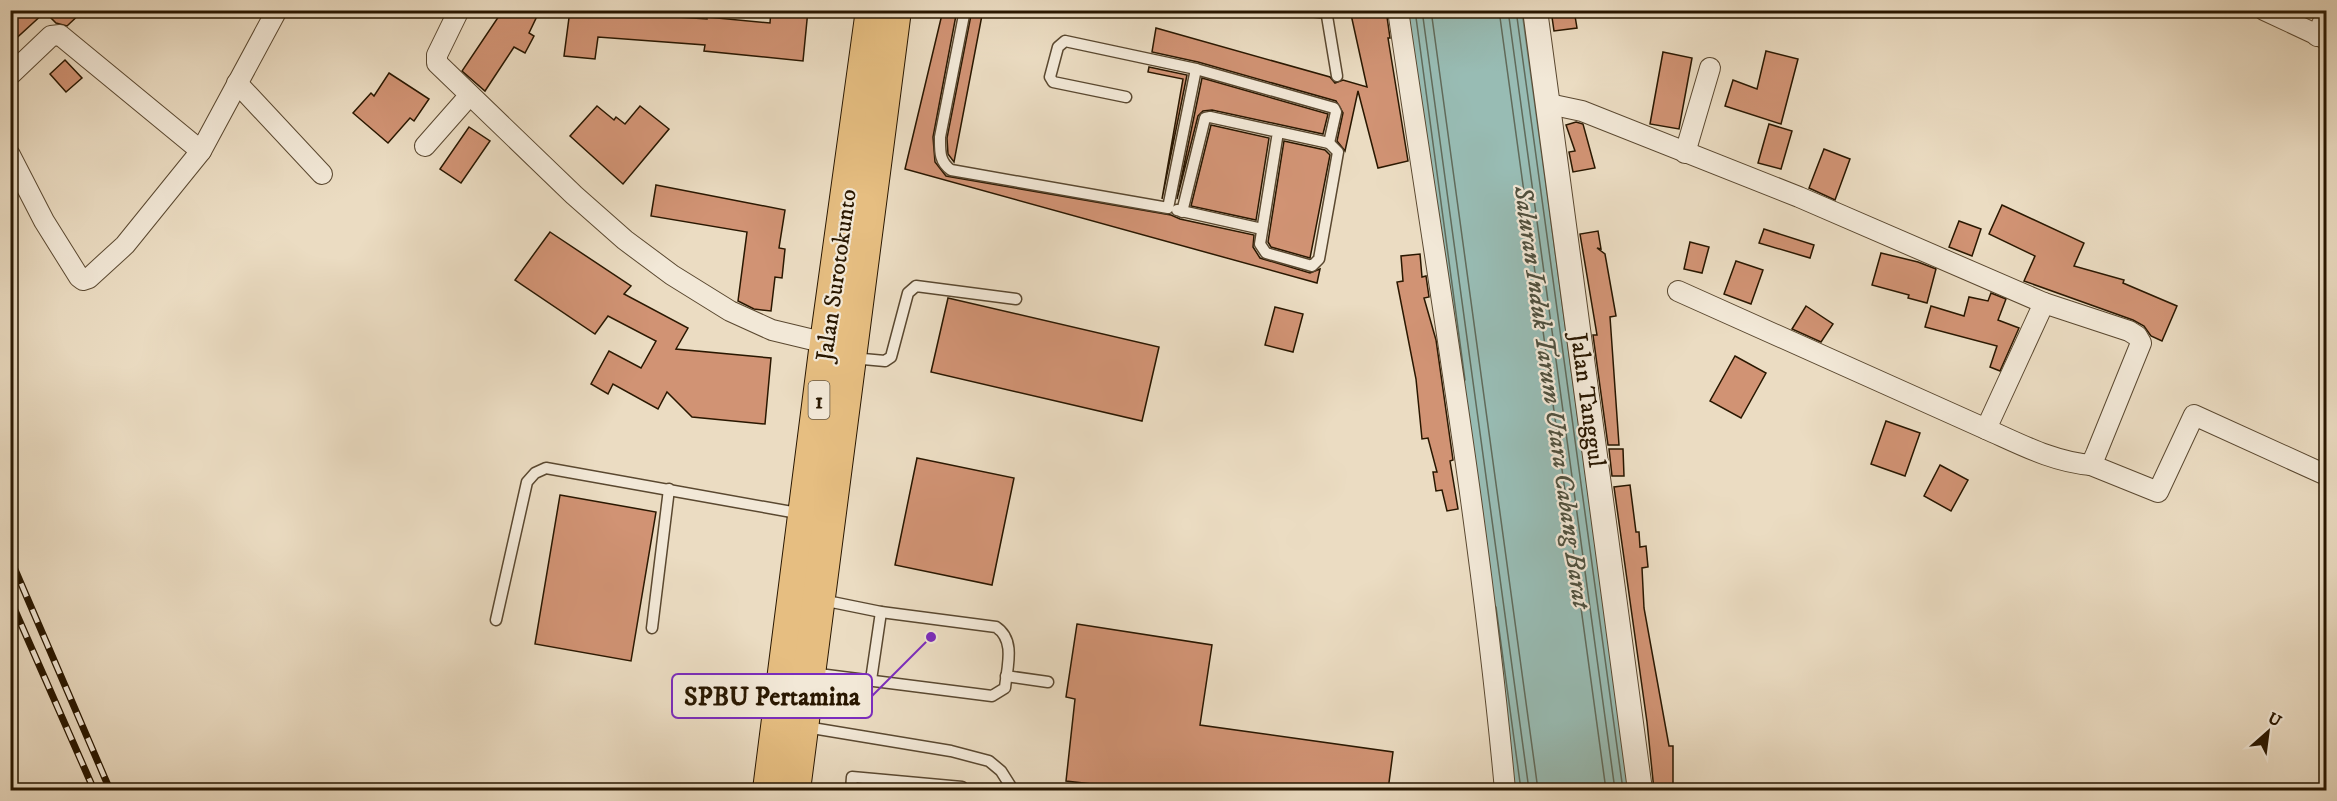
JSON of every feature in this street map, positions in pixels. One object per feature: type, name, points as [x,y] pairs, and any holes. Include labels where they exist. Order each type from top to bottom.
[{"type":"main road","name":"Jalan Surotokunto","points":[[794,790],[790,725],[807,597],[835,464],[839,351],[872,10]]},
{"type":"main road","name":"Jalan Surotokunto","points":[[769,790],[810,673],[806,514],[839,351],[895,10]]},
{"type":"street","points":[[10,155],[44,221],[79,277],[87,280],[125,245],[201,151],[277,10]]},
{"type":"street","points":[[459,10],[437,55],[437,63],[469,96],[625,240],[672,275],[741,316],[772,330],[839,351]]},
{"type":"street","points":[[1398,10],[1469,488],[1494,675],[1505,790]]},
{"type":"street","name":"Jalan Tanggul","points":[[1535,10],[1640,790]]},
{"type":"street","points":[[2264,10],[2322,37],[2326,15]]},
{"type":"street","points":[[10,75],[51,36],[60,35],[201,151]]},
{"type":"street","points":[[1685,153],[1710,68]]},
{"type":"street","points":[[237,83],[322,174]]},
{"type":"street","points":[[425,146],[469,96]]},
{"type":"street","points":[[1549,104],[1582,111],[1799,197],[2044,303],[2129,331],[2141,343],[2127,384],[2091,465]]},
{"type":"street","points":[[1678,291],[2040,453],[2091,465],[2158,492],[2194,415],[2326,475]]},
{"type":"street","points":[[1986,429],[2044,303]]},
{"type":"lane","points":[[965,10],[940,137],[940,156],[951,170],[1168,208],[1262,229]]},
{"type":"lane","points":[[1301,10],[1327,12],[1337,76]]},
{"type":"lane","points":[[1126,97],[1053,82],[1050,77],[1058,46],[1065,41],[1196,69],[1334,108],[1336,112],[1329,143]]},
{"type":"lane","points":[[1168,208],[1196,69]]},
{"type":"lane","points":[[1182,212],[1205,118],[1278,132],[1329,143],[1338,152],[1318,262],[1312,266],[1266,253],[1260,244],[1278,132]]},
{"type":"lane","points":[[839,351],[885,361],[891,357],[908,293],[916,286],[1016,299]]},
{"type":"lane","points":[[496,620],[527,482],[535,472],[546,468],[806,514]]},
{"type":"lane","points":[[652,628],[669,489]]},
{"type":"lane","points":[[807,597],[881,612],[996,627],[1006,635],[1009,643],[1002,692],[992,696],[810,673]]},
{"type":"lane","points":[[871,680],[881,612]]},
{"type":"lane","points":[[1006,676],[1048,682]]},
{"type":"lane","points":[[790,725],[951,751],[989,761],[1001,771],[1013,790]]},
{"type":"lane","points":[[851,790],[852,777],[962,787]]},
{"type":"water","name":"Saluran Induk Tarum Utara Cabang Barat","points":[[1408,11],[1522,11],[1629,790],[1515,790]]},
{"type":"building","points":[[10,10],[84,10],[67,26],[56,23],[45,12],[10,44]]},
{"type":"building","points":[[503,10],[540,10],[529,33],[534,36],[525,53],[514,47],[485,91],[462,71]]},
{"type":"building","points":[[570,10],[707,19],[707,17],[770,23],[771,10],[808,10],[803,61],[704,51],[705,45],[598,37],[595,59],[564,56]]},
{"type":"building","points":[[943,10],[957,10],[933,137],[935,162],[946,176],[1171,215],[1254,235],[1253,247],[1260,258],[1310,273],[1320,269],[1317,283],[905,169]]},
{"type":"building","points":[[972,10],[983,10],[954,162],[948,154],[947,138]]},
{"type":"building","points":[[1350,10],[1386,10],[1390,38],[1388,38],[1408,161],[1378,168],[1358,91],[1345,151],[1337,141],[1343,113],[1336,101],[1198,62],[1152,52],[1156,28],[1330,77],[1335,83],[1343,80],[1367,87]]},
{"type":"building","points":[[1551,10],[1574,10],[1577,28],[1554,31]]},
{"type":"building","points":[[1766,51],[1798,59],[1781,124],[1725,106],[1733,80],[1757,89]]},
{"type":"building","points":[[1663,52],[1692,58],[1679,129],[1650,124]]},
{"type":"building","points":[[65,60],[82,78],[66,92],[50,74]]},
{"type":"building","points":[[1149,67],[1187,75],[1162,199],[1183,79],[1148,72]]},
{"type":"building","points":[[389,73],[429,99],[414,121],[410,118],[388,143],[353,113],[371,93],[374,96]]},
{"type":"building","points":[[1202,78],[1328,114],[1323,134],[1212,110],[1203,111],[1198,116],[1177,199]]},
{"type":"building","points":[[597,106],[614,120],[616,117],[625,124],[640,106],[669,129],[623,184],[570,136]]},
{"type":"building","points":[[1576,122],[1583,124],[1595,168],[1573,172],[1569,152],[1575,151],[1566,125]]},
{"type":"building","points":[[1769,124],[1792,131],[1781,169],[1758,163]]},
{"type":"building","points":[[1211,125],[1269,138],[1256,220],[1191,206]]},
{"type":"building","points":[[469,127],[490,141],[461,183],[440,169]]},
{"type":"building","points":[[1284,141],[1325,150],[1330,155],[1310,258],[1271,247],[1268,242]]},
{"type":"building","points":[[1824,149],[1850,159],[1835,200],[1809,188]]},
{"type":"building","points":[[656,185],[785,210],[779,248],[785,249],[782,278],[775,277],[771,311],[754,309],[738,301],[747,232],[651,216]]},
{"type":"building","points":[[2002,205],[2084,243],[2074,266],[2124,280],[2123,283],[2177,306],[2162,341],[2151,336],[2144,326],[2133,320],[2024,281],[2035,256],[1989,234]]},
{"type":"building","points":[[1959,221],[1981,229],[1972,256],[1949,247]]},
{"type":"building","points":[[1764,229],[1814,245],[1810,258],[1759,243]]},
{"type":"building","points":[[1598,231],[1601,249],[1597,248],[1605,254],[1616,316],[1610,317],[1619,445],[1608,445],[1593,335],[1597,335],[1580,234]]},
{"type":"building","points":[[550,232],[631,286],[624,294],[688,328],[676,349],[771,358],[765,424],[692,417],[667,392],[658,409],[613,384],[608,394],[591,384],[609,351],[641,368],[656,341],[608,316],[595,334],[515,280]]},
{"type":"building","points":[[1690,242],[1709,247],[1702,273],[1684,269]]},
{"type":"building","points":[[1881,253],[1936,269],[1927,303],[1908,298],[1909,295],[1872,285]]},
{"type":"building","points":[[1420,254],[1422,277],[1426,276],[1429,297],[1424,298],[1436,340],[1453,460],[1450,461],[1458,509],[1447,511],[1442,490],[1436,491],[1433,472],[1437,472],[1428,438],[1422,439],[1416,379],[1397,282],[1403,281],[1401,256]]},
{"type":"building","points":[[1736,261],[1763,270],[1751,304],[1724,294]]},
{"type":"building","points":[[1991,293],[2006,299],[1998,320],[2019,328],[2000,371],[1990,367],[1997,346],[1925,327],[1931,306],[1964,316],[1969,297],[1988,301]]},
{"type":"building","points":[[948,298],[1159,347],[1142,421],[931,372]]},
{"type":"building","points":[[1806,306],[1833,324],[1821,342],[1792,329]]},
{"type":"building","points":[[1275,307],[1303,314],[1293,352],[1265,345]]},
{"type":"building","points":[[1735,356],[1766,373],[1741,418],[1710,401]]},
{"type":"building","points":[[1886,421],[1920,433],[1905,476],[1871,464]]},
{"type":"building","points":[[1609,449],[1623,449],[1624,476],[1612,476]]},
{"type":"building","points":[[917,458],[1014,478],[992,585],[895,565]]},
{"type":"building","points":[[1940,465],[1968,480],[1951,511],[1924,496]]},
{"type":"building","points":[[1630,485],[1636,532],[1639,532],[1640,547],[1646,546],[1648,567],[1642,568],[1644,608],[1669,746],[1673,746],[1673,790],[1654,790],[1647,722],[1614,487]]},
{"type":"building","points":[[560,495],[656,512],[631,661],[535,644]]},
{"type":"building","points":[[1077,624],[1212,645],[1200,725],[1393,752],[1388,790],[1145,790],[1066,781],[1075,699],[1066,697]]},
{"type":"railway","points":[[10,558],[110,790]]},
{"type":"railway","points":[[10,599],[94,790]]},
{"type":"place","name":"SPBU Pertamina","points":[[931,637]]}]
